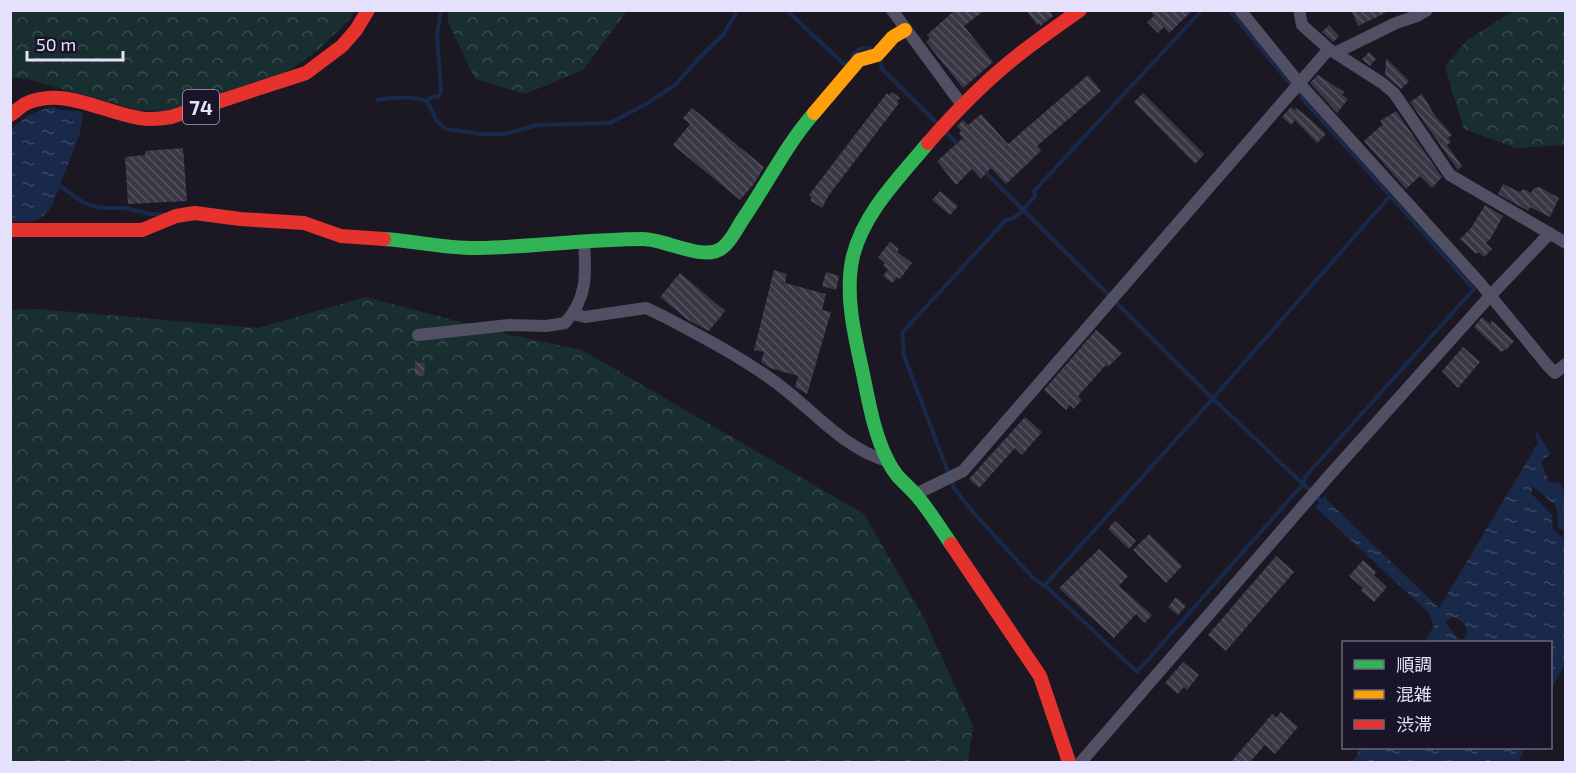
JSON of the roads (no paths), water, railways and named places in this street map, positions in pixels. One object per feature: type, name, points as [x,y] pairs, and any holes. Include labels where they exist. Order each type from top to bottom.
[{"type":"street","name":"74","points":[[10,115],[29,102],[41,98],[57,97],[138,118],[154,120],[171,117],[306,73],[340,49],[368,10]]},
{"type":"street","points":[[892,10],[962,105]]},
{"type":"street","points":[[1069,762],[1040,676],[916,494],[903,486],[887,461],[861,367],[849,279],[853,256],[874,209],[937,131],[1007,63],[1080,10]]},
{"type":"street","points":[[1240,10],[1296,89],[1490,296],[1555,373],[1566,364]]},
{"type":"street","points":[[916,494],[963,471],[1296,89],[1332,51],[1427,10]]},
{"type":"street","points":[[1302,12],[1302,25],[1332,51],[1382,82],[1394,93],[1450,175],[1566,243]]},
{"type":"street","points":[[10,230],[142,230],[176,216],[195,213],[240,219],[304,223],[341,236],[411,241],[446,248],[584,241],[659,240],[707,254],[717,252],[724,247],[760,194],[796,134],[859,60],[877,55],[893,38],[905,30]]},
{"type":"street","points":[[1081,762],[1328,477],[1490,296],[1550,233]]},
{"type":"street","points":[[418,335],[565,323],[579,304],[586,277],[584,241]]},
{"type":"street","points":[[573,314],[585,317],[646,308],[772,379],[825,425],[869,455],[887,461]]},
{"type":"water","points":[[53,107],[60,110],[80,111],[83,116],[79,136],[48,211],[34,220],[11,221],[10,130],[30,115]]},
{"type":"water","points":[[1535,432],[1537,432],[1551,454],[1541,461],[1549,482],[1560,483],[1565,494],[1565,531],[1558,527],[1556,506],[1532,487],[1532,494],[1552,515],[1553,529],[1565,540],[1565,663],[1552,689],[1552,641],[1425,641],[1434,626],[1429,613],[1315,507],[1326,494],[1326,499],[1439,608],[1538,443]],"holes":[[[1453,617],[1463,623],[1466,628],[1464,639],[1458,639],[1446,623]]]},
{"type":"water","points":[[1360,749],[1524,749],[1519,762],[1353,762]]},
{"type":"waterway","points":[[427,101],[439,96],[441,90],[437,35],[441,10]]},
{"type":"waterway","points":[[377,100],[415,98],[427,101],[437,121],[446,129],[481,134],[504,134],[538,125],[610,123],[648,103],[676,84],[723,35],[738,10]]},
{"type":"waterway","points":[[786,10],[845,65],[847,62]]},
{"type":"waterway","points":[[1202,10],[1034,191],[1035,196],[1025,207],[1014,217],[1006,220],[902,333],[903,353],[954,488],[1034,579],[1049,589],[1137,672],[1303,484],[1305,477],[1474,289],[1390,196]]},
{"type":"waterway","points":[[1044,586],[1208,404],[1390,196],[1308,105],[1229,10]]},
{"type":"waterway","points":[[852,56],[861,48],[873,50]]},
{"type":"waterway","points":[[880,60],[882,69],[935,121]]},
{"type":"waterway","points":[[945,131],[960,147]]},
{"type":"waterway","points":[[983,170],[1206,392],[1322,502]]},
{"type":"waterway","points":[[57,184],[84,203],[100,208],[126,208],[150,214],[162,214]]}]
